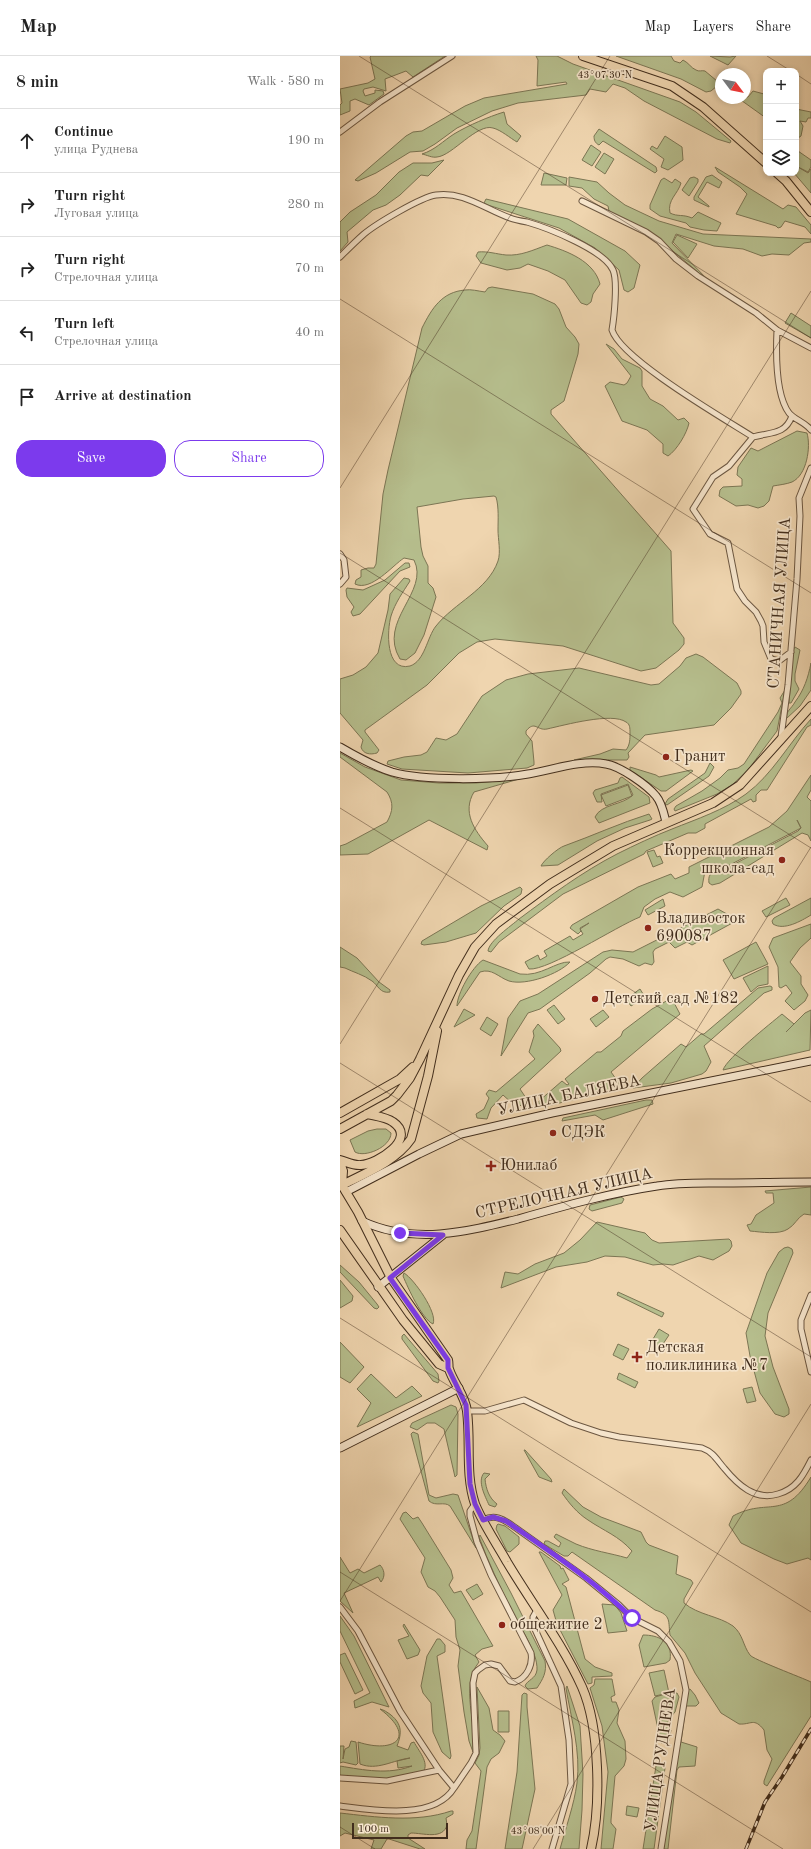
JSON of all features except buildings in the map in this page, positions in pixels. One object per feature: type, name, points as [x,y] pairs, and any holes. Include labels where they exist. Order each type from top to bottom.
[{"type":"main road","points":[[582,56],[672,86],[703,107],[763,160]]},
{"type":"main road","points":[[781,176],[808,205],[811,212]]},
{"type":"main road","points":[[340,1129],[391,1101],[410,1078],[469,957],[482,938],[496,924],[550,884],[613,846],[713,803],[740,785],[811,706]]},
{"type":"main road","points":[[340,747],[368,762],[393,772],[438,777],[506,776],[528,774],[566,766],[608,764],[621,770],[656,796],[666,822]]},
{"type":"main road","points":[[343,1186],[396,1155],[405,1148],[411,1139],[428,1076],[440,1018]]},
{"type":"main road","points":[[340,1113],[385,1089],[400,1079],[420,1059]]},
{"type":"main road","name":"УЛИЦА БАЛЯЕВА","points":[[343,1186],[419,1154],[461,1134],[552,1113],[811,1060]]},
{"type":"main road","points":[[385,1089],[390,1094],[391,1101]]},
{"type":"main road","points":[[340,1160],[355,1165],[366,1164],[390,1152],[398,1143],[400,1131],[394,1122],[366,1114]]},
{"type":"main road","points":[[340,1163],[343,1171],[343,1186],[390,1278],[448,1360],[448,1368],[459,1388],[467,1411],[470,1484],[475,1504],[520,1584],[570,1663],[583,1689],[593,1728],[597,1757],[597,1794],[591,1849]]},
{"type":"main road","name":"СТРЕЛОЧНАЯ УЛИЦА","points":[[362,1221],[378,1228],[400,1233],[443,1235],[468,1231],[604,1196],[658,1185],[687,1183],[811,1182]]},
{"type":"main road","points":[[340,1230],[378,1287],[439,1364],[448,1368]]},
{"type":"main road","name":"СТРЕЛОЧНАЯ УЛИЦА","points":[[378,1287],[443,1235]]},
{"type":"main road","points":[[340,1448],[459,1388]]},
{"type":"street","points":[[340,132],[380,102],[452,56]]},
{"type":"street","points":[[340,257],[365,233],[424,198],[442,194],[456,195],[474,201],[511,219],[531,224],[577,242],[605,260],[613,269],[615,278],[612,330],[614,337],[633,357],[710,410],[753,437]]},
{"type":"street","points":[[582,201],[646,232],[693,272],[756,313],[777,330],[811,348]]},
{"type":"street","points":[[777,330],[776,352],[782,400],[792,416],[806,423],[811,430]]},
{"type":"street","points":[[791,652],[779,661],[771,659],[764,642],[763,626],[761,621],[756,612],[745,601],[737,588],[728,543],[710,534],[693,509],[713,477],[728,466],[753,437],[779,432],[789,424],[792,416]]},
{"type":"street","name":"СТАНИЧНАЯ УЛИЦА","points":[[781,741],[788,685],[798,572],[800,516],[799,498],[811,468]]},
{"type":"street","points":[[340,554],[344,560],[346,576],[340,584]]},
{"type":"street","points":[[811,1295],[801,1320],[801,1329],[811,1372]]},
{"type":"street","points":[[467,1411],[485,1411],[524,1400],[571,1422],[601,1433],[619,1437],[702,1448],[713,1454],[740,1485],[758,1496],[772,1496],[787,1492],[797,1484],[811,1460]]},
{"type":"street","points":[[340,1806],[382,1811],[426,1807],[445,1800],[471,1763],[476,1753],[473,1683],[475,1673],[485,1665],[496,1664],[510,1681],[515,1682],[527,1672],[532,1660],[531,1653],[491,1576],[477,1542],[470,1516],[470,1511],[475,1504]]},
{"type":"street","name":"УЛИЦА РУДНЕВА","points":[[483,1520],[491,1517],[501,1519],[535,1541],[586,1578],[619,1605],[632,1618],[658,1631],[669,1642],[680,1661],[686,1690],[661,1849]]},
{"type":"street","points":[[340,1607],[358,1631],[400,1711],[439,1770],[454,1788]]},
{"type":"street","points":[[537,1610],[533,1617],[533,1625],[561,1686],[569,1740],[571,1784],[552,1849]]},
{"type":"street","points":[[340,1778],[387,1781],[439,1770]]},
{"type":"green space","points":[[371,56],[445,56],[413,77],[406,71],[385,79],[386,91],[373,87],[364,89],[363,91],[365,96],[375,93],[375,90],[383,91],[384,94],[369,105],[355,99],[350,101],[350,111],[340,115],[340,105],[342,103],[340,89],[368,83],[375,79]]},
{"type":"green space","points":[[536,56],[557,56],[573,64],[680,102],[696,112],[731,141],[730,143],[717,139],[644,101],[625,88],[613,84],[606,92],[590,89],[586,95],[518,103],[492,111],[457,128],[423,151],[410,152],[376,173],[358,181],[355,180],[406,136],[413,132],[422,131],[465,106],[484,98],[567,84],[566,82],[537,86],[538,60]]},
{"type":"green space","points":[[616,56],[671,56],[674,61],[680,63],[683,60],[697,71],[705,71],[715,79],[715,88],[711,91],[706,92],[681,79]]},
{"type":"green space","points":[[710,56],[730,57],[736,56],[728,65]]},
{"type":"green space","points":[[753,91],[763,94],[763,116],[746,104],[751,104],[751,93]]},
{"type":"green space","points":[[799,110],[811,112],[811,118],[808,118],[806,122],[800,121],[803,126],[801,136],[799,137]]},
{"type":"green space","points":[[504,112],[507,124],[521,136],[517,142],[496,129],[487,128],[480,130],[443,155],[433,157],[422,154],[435,148],[466,127]]},
{"type":"green space","points":[[599,129],[656,167],[657,171],[655,173],[603,141],[599,145],[595,141],[594,136]]},
{"type":"green space","points":[[665,136],[682,147],[683,160],[668,170],[661,167],[664,159],[650,149],[652,146],[657,149]]},
{"type":"green space","points":[[591,145],[601,152],[592,166],[582,160]]},
{"type":"green space","points":[[799,152],[811,160],[811,167],[808,172],[799,168]]},
{"type":"green space","points":[[604,153],[614,159],[605,174],[595,167]]},
{"type":"green space","points":[[444,160],[428,176],[421,175],[400,195],[386,205],[373,210],[347,232],[348,242],[340,251],[340,222],[350,212],[376,195],[399,172],[413,163],[432,163]]},
{"type":"green space","points":[[715,167],[783,209],[788,205],[796,207],[811,225],[811,234],[805,227],[785,221],[781,227],[778,228],[776,226],[736,214],[747,194],[740,187],[718,172]]},
{"type":"green space","points":[[799,168],[808,173],[811,169],[811,193],[797,176],[799,176]]},
{"type":"green space","points":[[544,173],[567,178],[566,185],[541,185]]},
{"type":"green space","points":[[712,175],[722,182],[719,188],[707,182],[698,197],[709,207],[694,200],[694,197],[706,177]]},
{"type":"green space","points":[[569,177],[597,182],[625,205],[659,221],[703,234],[811,239],[811,242],[804,243],[789,255],[772,254],[762,256],[743,249],[714,246],[676,234],[672,243],[708,280],[648,230],[613,214],[609,211],[608,206],[594,199],[582,188],[569,186]]},
{"type":"green space","points":[[694,177],[698,179],[698,182],[689,196],[682,190],[690,178]]},
{"type":"green space","points":[[664,178],[672,183],[675,179],[681,183],[671,201],[669,208],[670,213],[692,218],[698,212],[721,223],[717,231],[690,227],[686,223],[660,216],[650,209],[650,205],[661,180]]},
{"type":"green space","points":[[486,199],[568,219],[625,251],[640,265],[634,288],[628,292],[624,290],[619,270],[595,248],[559,228],[488,205],[484,203]]},
{"type":"green space","points":[[677,235],[697,244],[688,258],[673,242]]},
{"type":"green space","points":[[547,245],[563,250],[579,258],[592,269],[597,276],[600,284],[593,294],[591,302],[587,305],[581,303],[565,280],[548,271],[528,264],[520,268],[507,270],[481,263],[476,256],[478,252],[517,255]]},
{"type":"green space","points":[[492,287],[533,294],[555,304],[559,309],[566,327],[579,344],[578,354],[564,401],[551,410],[551,414],[671,551],[673,623],[684,638],[684,644],[679,650],[656,668],[641,671],[563,646],[495,639],[477,642],[459,653],[427,685],[365,730],[379,750],[377,753],[367,753],[363,751],[361,747],[363,740],[340,713],[340,679],[353,675],[366,667],[378,653],[388,610],[390,594],[404,578],[409,579],[410,581],[397,602],[391,616],[389,640],[392,657],[396,663],[402,666],[410,666],[419,659],[436,626],[443,618],[487,580],[498,561],[498,509],[496,497],[463,499],[417,507],[421,547],[423,556],[428,566],[428,583],[433,588],[436,597],[424,635],[415,653],[406,660],[400,659],[395,645],[395,632],[399,619],[415,584],[417,572],[414,560],[404,558],[375,581],[368,584],[355,584],[356,580],[361,577],[361,570],[374,568],[376,564],[383,494],[422,328],[434,308],[439,302],[450,294],[457,291],[467,290],[485,292],[488,288]]},
{"type":"green space","points":[[791,313],[811,326],[811,338],[785,323]]},
{"type":"green space","points":[[606,344],[614,349],[622,359],[640,368],[642,371],[642,386],[650,399],[663,406],[678,420],[684,418],[689,423],[681,441],[675,450],[668,456],[663,453],[663,444],[647,430],[622,421],[605,386],[610,382],[624,385],[631,376]]},
{"type":"green space","points":[[797,431],[807,433],[808,453],[804,467],[797,478],[792,482],[773,486],[769,501],[764,506],[758,508],[748,505],[736,506],[719,496],[720,490],[723,487],[742,486],[742,479],[737,475],[738,467],[751,448],[758,451]]},
{"type":"green space","points":[[405,563],[409,563],[410,567],[400,571],[360,614],[353,616],[351,612],[354,607],[347,597],[347,588],[363,590],[385,580]]},
{"type":"green space","points":[[795,647],[800,650],[795,674],[795,681],[799,689],[791,703],[789,703],[793,650]]},
{"type":"green space","points":[[696,654],[703,657],[737,683],[741,694],[731,708],[714,725],[645,735],[628,753],[629,757],[627,760],[574,760],[600,754],[613,749],[626,750],[630,740],[629,725],[619,719],[610,718],[576,722],[547,729],[532,726],[526,731],[526,734],[532,741],[534,765],[527,768],[468,773],[402,769],[387,764],[388,761],[421,755],[427,752],[436,738],[446,740],[457,734],[482,696],[506,680],[528,674],[579,668],[651,685],[659,684],[680,666],[686,658]]},
{"type":"green space","points":[[811,663],[811,690],[800,706],[787,718],[788,712],[807,679]]},
{"type":"green space","points":[[785,690],[777,731],[748,770],[732,785],[717,794],[675,811],[674,809],[676,806],[702,791],[728,770],[738,768],[744,764],[778,712],[782,703],[780,698]]},
{"type":"green space","points":[[811,719],[811,725],[807,727],[767,790],[761,790],[756,795],[756,801],[753,802],[751,799],[705,824],[705,828],[696,833],[688,833],[646,851],[644,854],[563,894],[499,942],[491,952],[488,951],[489,947],[496,938],[519,919],[579,876],[617,854],[644,841],[701,818],[738,800],[764,778]]},
{"type":"green space","points":[[340,753],[365,767],[401,780],[439,783],[476,783],[519,779],[474,792],[469,807],[469,814],[478,834],[488,846],[487,850],[429,820],[368,854],[340,855],[340,846],[387,822],[391,814],[392,803],[387,792],[340,757]]},
{"type":"green space","points":[[710,763],[714,767],[709,776],[667,805],[665,804],[668,799],[705,773]]},
{"type":"green space","points":[[630,767],[659,777],[691,770],[693,771],[666,791],[661,791],[630,770]]},
{"type":"green space","points":[[811,775],[811,790],[807,797],[811,801],[811,841],[808,835],[802,833],[720,883],[712,885],[709,883],[709,878],[713,872],[717,870],[721,871],[798,831],[801,828],[720,870],[715,863],[705,871],[702,887],[683,897],[670,892],[655,899],[644,907],[640,917],[566,956],[538,968],[529,969],[525,962],[538,955],[540,960],[547,956],[544,951],[570,936],[573,940],[583,934],[581,930],[578,934],[570,928],[572,925],[638,887],[671,874],[675,879],[689,873],[689,867],[769,827],[787,811]]},
{"type":"green space","points":[[622,777],[649,797],[650,803],[599,823],[595,817],[602,809],[624,801],[633,795],[628,784],[601,794],[602,802],[597,802],[593,793],[595,790],[618,783]]},
{"type":"green space","points":[[628,785],[632,796],[606,806],[601,795]]},
{"type":"green space","points":[[649,814],[652,819],[625,828],[597,841],[558,865],[541,866],[561,847]]},
{"type":"green space","points":[[654,850],[657,857],[660,856],[663,863],[653,867],[647,852]]},
{"type":"green space","points":[[520,887],[522,889],[521,894],[504,906],[476,933],[446,942],[424,945],[421,944],[422,941],[481,906]]},
{"type":"green space","points":[[786,898],[790,905],[766,917],[762,911]]},
{"type":"green space","points":[[811,898],[811,915],[787,926],[777,926],[773,924],[772,921],[774,918]]},
{"type":"green space","points":[[663,899],[665,906],[648,915],[645,910]]},
{"type":"green space","points":[[718,909],[734,918],[736,921],[692,945],[687,942],[675,948],[669,942],[655,949],[653,952],[654,962],[652,965],[645,963],[639,966],[623,959],[610,957],[606,959],[590,973],[540,1009],[528,1013],[501,1056],[508,1018],[520,1001],[538,994],[603,952],[612,950],[633,952]]},
{"type":"green space","points":[[811,924],[811,938],[800,948],[790,962],[801,976],[801,984],[808,995],[805,1001],[794,1010],[785,1001],[792,993],[786,985],[781,988],[779,987],[778,967],[769,947],[773,938]]},
{"type":"green space","points":[[756,942],[768,964],[734,979],[723,960]]},
{"type":"green space","points":[[340,947],[357,958],[379,982],[390,990],[390,992],[384,992],[366,977],[340,967]]},
{"type":"green space","points":[[483,960],[520,974],[535,973],[565,962],[570,962],[550,975],[524,982],[509,981],[488,971],[480,972],[457,1006],[466,981],[474,968]]},
{"type":"green space","points":[[768,966],[768,984],[758,986],[751,992],[743,978]]},
{"type":"green space","points":[[772,987],[772,990],[764,993],[704,1046],[711,1062],[706,1071],[702,1074],[671,1083],[633,1088],[642,1078],[681,1044],[686,1047],[701,1034],[704,1034],[758,988]]},
{"type":"green space","points":[[640,989],[645,997],[631,1006],[626,999]]},
{"type":"green space","points":[[672,999],[680,1014],[611,1072],[619,1083],[618,1089],[547,1106],[539,1105],[539,1101],[562,1081],[567,1085],[569,1084],[565,1079],[597,1052],[601,1052],[621,1036],[623,1031],[652,1009]]},
{"type":"green space","points":[[554,1005],[565,1019],[558,1024],[547,1010]]},
{"type":"green space","points":[[464,1009],[475,1015],[454,1027]]},
{"type":"green space","points":[[603,1010],[609,1017],[596,1027],[590,1019]]},
{"type":"green space","points":[[811,1010],[810,1050],[723,1070],[740,1050],[782,1014],[794,1024],[805,1013]]},
{"type":"green space","points":[[487,1017],[498,1024],[491,1036],[480,1029]]},
{"type":"green space","points":[[538,1024],[561,1051],[520,1089],[526,1098],[523,1106],[513,1104],[503,1095],[491,1108],[487,1119],[477,1118],[476,1114],[484,1109],[489,1098],[486,1094],[489,1090],[496,1092],[535,1059],[529,1052],[534,1036],[533,1031]]},
{"type":"green space","points":[[652,1100],[653,1104],[603,1120],[595,1115],[562,1121],[563,1118]]},
{"type":"green space","points":[[386,1129],[391,1133],[387,1143],[377,1150],[365,1154],[355,1152],[350,1140],[368,1131]]},
{"type":"green space","points":[[811,1187],[811,1215],[804,1214],[784,1231],[770,1233],[750,1231],[747,1225],[751,1224],[756,1215],[774,1203],[773,1193],[766,1193],[765,1191]]},
{"type":"green space","points":[[621,1197],[624,1199],[622,1203],[592,1211],[589,1209],[590,1205]]},
{"type":"green space","points":[[597,1222],[645,1233],[652,1240],[659,1243],[729,1239],[732,1246],[729,1251],[713,1260],[699,1256],[673,1265],[653,1265],[625,1257],[605,1256],[587,1262],[556,1267],[501,1288],[505,1272],[518,1274],[535,1264],[564,1253],[580,1240]]},
{"type":"green space","points":[[788,1247],[792,1249],[793,1253],[768,1313],[765,1336],[773,1367],[789,1409],[789,1414],[784,1417],[775,1414],[760,1393],[750,1356],[746,1333],[767,1273],[779,1252]]},
{"type":"green space","points":[[340,1265],[359,1282],[379,1307],[377,1309],[374,1308],[340,1272]]},
{"type":"green space","points":[[404,1273],[419,1289],[429,1305],[434,1319],[433,1324],[424,1316],[416,1303],[403,1276]]},
{"type":"green space","points":[[340,1280],[353,1296],[352,1301],[340,1308]]},
{"type":"green space","points":[[618,1292],[664,1313],[662,1317],[617,1295]]},
{"type":"green space","points":[[659,1329],[669,1335],[659,1350],[650,1344]]},
{"type":"green space","points":[[404,1334],[438,1374],[438,1383],[433,1381],[402,1339]]},
{"type":"green space","points":[[340,1342],[364,1367],[350,1383],[340,1377]]},
{"type":"green space","points":[[618,1344],[629,1349],[623,1360],[613,1355]]},
{"type":"green space","points":[[619,1373],[638,1382],[635,1388],[617,1379]]},
{"type":"green space","points":[[371,1374],[396,1398],[412,1386],[422,1396],[357,1427],[371,1403],[357,1389]]},
{"type":"green space","points":[[752,1387],[756,1401],[747,1403],[743,1389]]},
{"type":"green space","points":[[451,1405],[456,1407],[458,1414],[457,1475],[455,1477],[444,1429],[435,1423],[427,1423],[417,1430],[410,1427],[412,1423]]},
{"type":"green space","points":[[413,1432],[418,1434],[429,1495],[436,1498],[453,1494],[458,1495],[476,1548],[450,1506],[445,1504],[434,1504],[429,1501],[411,1434]]},
{"type":"green space","points":[[524,1450],[551,1479],[552,1482],[539,1477]]},
{"type":"green space","points":[[484,1473],[490,1474],[485,1479],[485,1483],[490,1496],[497,1504],[495,1507],[489,1505],[482,1489],[481,1480]]},
{"type":"green space","points":[[811,1477],[811,1560],[808,1558],[787,1564],[741,1543],[729,1525],[733,1516],[756,1508],[784,1504],[801,1491]]},
{"type":"green space","points":[[564,1489],[583,1507],[601,1517],[641,1532],[649,1545],[678,1556],[676,1574],[691,1580],[693,1583],[684,1599],[684,1603],[696,1610],[733,1626],[739,1633],[750,1655],[753,1657],[811,1682],[811,1716],[767,1786],[764,1784],[764,1781],[772,1759],[767,1750],[764,1730],[758,1724],[752,1722],[739,1724],[721,1713],[695,1673],[685,1653],[670,1635],[667,1617],[572,1552],[568,1556],[564,1556],[544,1544],[545,1541],[548,1541],[559,1547],[561,1543],[554,1537],[556,1534],[573,1543],[627,1558],[632,1551],[617,1538],[580,1514],[562,1493]]},
{"type":"green space","points":[[406,1512],[413,1519],[418,1517],[422,1523],[451,1570],[453,1578],[449,1585],[454,1593],[461,1591],[493,1646],[482,1649],[475,1655],[479,1662],[473,1672],[470,1683],[470,1706],[474,1741],[473,1752],[469,1741],[464,1712],[458,1666],[460,1650],[456,1637],[455,1620],[440,1597],[435,1591],[428,1587],[421,1572],[425,1558],[400,1519],[403,1513]]},
{"type":"green space","points":[[498,1524],[505,1526],[519,1537],[519,1544],[510,1552],[507,1551],[496,1529]]},
{"type":"green space","points":[[480,1535],[545,1661],[544,1675],[537,1688],[528,1689],[525,1686],[537,1670],[534,1655],[494,1574],[479,1537]]},
{"type":"green space","points":[[539,1552],[560,1566],[561,1569],[563,1568],[569,1580],[562,1584],[566,1587],[585,1659],[595,1667],[612,1673],[612,1676],[592,1677],[592,1683],[588,1684],[557,1624],[553,1610],[562,1595]]},
{"type":"green space","points":[[340,1557],[350,1573],[358,1569],[364,1573],[380,1565],[383,1568],[384,1577],[381,1582],[378,1577],[344,1593],[353,1613],[340,1601]]},
{"type":"green space","points":[[477,1584],[483,1594],[473,1600],[466,1590]]},
{"type":"green space","points":[[602,1604],[615,1605],[621,1613],[627,1631],[608,1633]]},
{"type":"green space","points":[[340,1616],[354,1636],[389,1707],[372,1702],[355,1708],[354,1701],[370,1693],[340,1631]]},
{"type":"green space","points":[[404,1624],[420,1650],[418,1655],[407,1659],[398,1640],[409,1636],[403,1626]]},
{"type":"green space","points":[[643,1635],[654,1636],[663,1640],[669,1648],[670,1660],[666,1663],[644,1667],[639,1645]]},
{"type":"green space","points":[[437,1639],[440,1639],[445,1645],[445,1652],[437,1656],[451,1756],[450,1759],[442,1752],[433,1732],[431,1703],[423,1693],[421,1686],[427,1656]]},
{"type":"green space","points":[[345,1653],[363,1690],[355,1694],[340,1662],[340,1655]]},
{"type":"green space","points":[[664,1670],[669,1693],[655,1696],[649,1673]]},
{"type":"green space","points":[[595,1679],[612,1679],[615,1695],[611,1697],[612,1702],[616,1702],[619,1710],[617,1723],[625,1741],[626,1759],[624,1766],[615,1776],[611,1820],[611,1823],[616,1829],[613,1849],[601,1849],[608,1772],[602,1726],[590,1688],[594,1685]]},
{"type":"green space","points":[[567,1686],[580,1726],[583,1774],[579,1849],[560,1849],[574,1800],[578,1771],[577,1747],[566,1688]]},
{"type":"green space","points":[[477,1687],[489,1708],[493,1730],[505,1741],[499,1753],[491,1759],[487,1767],[476,1849],[466,1849],[467,1840],[472,1831],[481,1771],[475,1763],[479,1755],[480,1748]]},
{"type":"green space","points":[[690,1689],[699,1703],[696,1706],[686,1706],[681,1742],[697,1747],[695,1766],[679,1767],[677,1770],[668,1849],[662,1849],[688,1690]]},
{"type":"green space","points":[[524,1693],[527,1694],[535,1789],[522,1849],[505,1849],[517,1772],[522,1695]]},
{"type":"green space","points":[[669,1693],[677,1693],[679,1697],[675,1712],[669,1719],[667,1726],[671,1730],[669,1741],[661,1743],[652,1701],[655,1697]]},
{"type":"green space","points":[[380,1709],[386,1711],[395,1718],[399,1725],[400,1737],[397,1746],[408,1750],[411,1743],[414,1742],[424,1761],[425,1768],[423,1772],[386,1780],[340,1776],[340,1766],[385,1771],[403,1769],[412,1766],[398,1768],[397,1761],[410,1758],[404,1759],[379,1766],[366,1766],[360,1764],[358,1742],[382,1746],[391,1744],[397,1740],[399,1735],[397,1728],[391,1719]]},
{"type":"green space","points":[[498,1711],[509,1711],[509,1732],[498,1732]]},
{"type":"green space","points":[[351,1741],[356,1742],[358,1763],[356,1765],[343,1762],[340,1763],[340,1746],[344,1746],[343,1759],[345,1749],[349,1747]]},
{"type":"green space","points":[[661,1763],[665,1766],[665,1768],[654,1849],[643,1849],[656,1766]]},
{"type":"green space","points":[[627,1806],[639,1808],[637,1817],[626,1815]]},
{"type":"green space","points":[[453,1811],[453,1814],[446,1818],[447,1825],[445,1830],[441,1833],[432,1835],[411,1833],[408,1835],[408,1838],[425,1849],[420,1849],[387,1839],[381,1849],[371,1849],[374,1840],[345,1833],[340,1836],[340,1813],[410,1818],[438,1815]]},
{"type":"railway","points":[[746,1849],[765,1802],[811,1729]]},
{"type":"place","name":"Гранит","points":[[666,757]]},
{"type":"place","name":"Коррекционная школа-сад","points":[[782,860]]},
{"type":"place","name":"Владивосток 690087","points":[[648,928]]},
{"type":"place","name":"Детский сад №182","points":[[595,999]]},
{"type":"place","name":"СДЭК","points":[[553,1133]]},
{"type":"place","name":"Юнилаб","points":[[491,1166]]},
{"type":"place","name":"Детская поликлиника №7","points":[[637,1357]]},
{"type":"place","name":"общежитие 2","points":[[502,1625]]},
{"type":"route","points":[[400,1233],[443,1235],[390,1278],[448,1360],[448,1368],[463,1397],[467,1411],[470,1484],[475,1504],[483,1520],[488,1517],[493,1517],[506,1521],[586,1578],[619,1605],[632,1618]]}]
